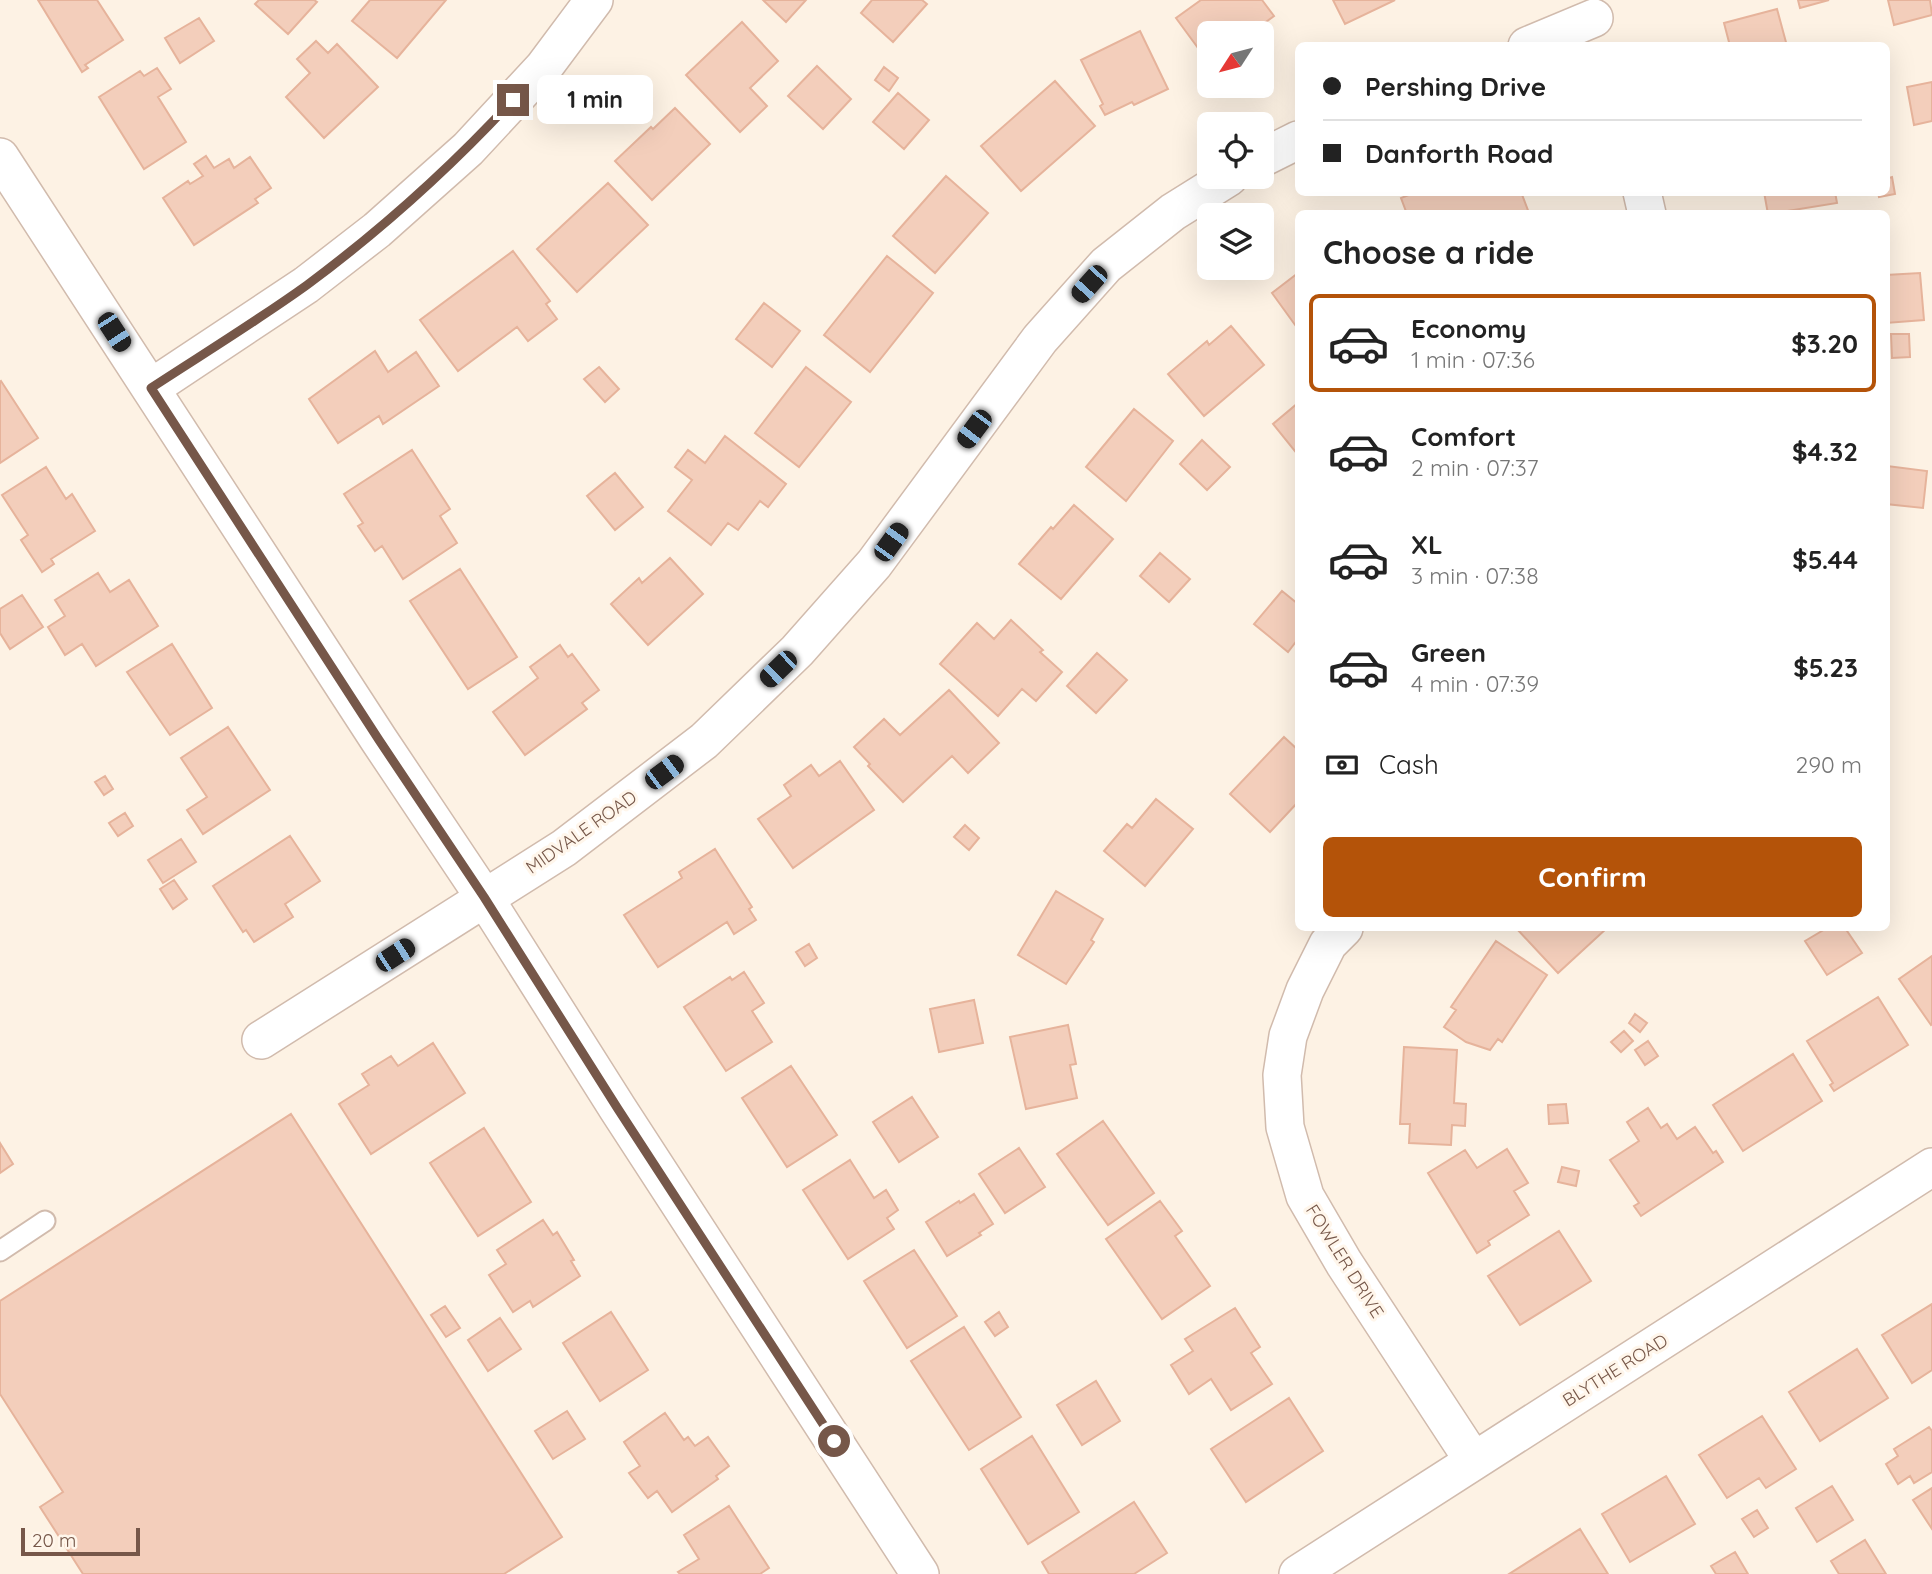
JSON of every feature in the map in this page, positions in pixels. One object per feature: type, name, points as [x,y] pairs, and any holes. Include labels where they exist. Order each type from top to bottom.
[{"type":"street","points":[[151,388],[306,285],[377,230],[468,149],[544,67],[594,0]]},
{"type":"street","points":[[1538,42],[1594,21]]},
{"type":"street","points":[[1274,152],[1295,142]]},
{"type":"street","points":[[0,157],[484,897],[618,1109],[920,1574]]},
{"type":"street","name":"MIDVALE ROAD","points":[[261,1041],[564,848],[704,741],[797,651],[874,564],[1040,339],[1106,265],[1173,212],[1210,189]]},
{"type":"street","name":"FOWLER DRIVE","points":[[1341,931],[1328,944],[1304,990],[1288,1036],[1282,1075],[1285,1127],[1305,1195],[1344,1263],[1473,1460]]},
{"type":"street","name":"BLYTHE ROAD","points":[[1298,1574],[1932,1167]]},
{"type":"lane","points":[[0,1251],[44,1221]]},
{"type":"building","points":[[38,0],[97,0],[123,40],[85,65],[88,68],[82,72]]},
{"type":"building","points":[[259,0],[317,2],[288,34],[255,4]]},
{"type":"building","points":[[370,0],[446,0],[397,58],[352,21]]},
{"type":"building","points":[[763,0],[806,0],[786,22]]},
{"type":"building","points":[[872,0],[922,0],[927,4],[893,42],[861,13]]},
{"type":"building","points":[[1201,0],[1262,0],[1274,16],[1267,21],[1197,21],[1197,47],[1176,18]]},
{"type":"building","points":[[1333,0],[1395,0],[1345,24]]},
{"type":"building","points":[[1798,0],[1829,0],[1800,8]]},
{"type":"building","points":[[1888,0],[1930,0],[1932,15],[1894,25]]},
{"type":"building","points":[[1777,9],[1786,42],[1729,42],[1724,23]]},
{"type":"building","points":[[199,18],[214,41],[180,63],[165,38]]},
{"type":"building","points":[[742,22],[778,61],[750,88],[767,106],[740,132],[686,75]]},
{"type":"building","points":[[1140,31],[1168,89],[1105,115],[1100,106],[1103,104],[1081,60]]},
{"type":"building","points":[[316,41],[328,53],[337,44],[378,87],[324,138],[286,97],[310,73],[297,59]]},
{"type":"building","points":[[817,66],[851,99],[823,129],[788,96]]},
{"type":"building","points":[[884,67],[898,78],[889,91],[875,80]]},
{"type":"building","points":[[157,68],[171,89],[158,97],[186,142],[144,169],[99,97],[140,71],[144,76]]},
{"type":"building","points":[[1055,81],[1095,126],[1021,191],[981,146]]},
{"type":"building","points":[[1932,82],[1932,121],[1914,125],[1907,87]]},
{"type":"building","points":[[898,93],[929,120],[904,149],[873,122]]},
{"type":"building","points":[[675,108],[710,144],[652,200],[615,161]]},
{"type":"building","points":[[206,156],[214,168],[229,159],[234,168],[250,157],[271,188],[255,199],[258,203],[194,245],[163,198],[188,181],[190,184],[203,176],[194,164]]},
{"type":"building","points":[[946,176],[988,213],[935,273],[893,236]]},
{"type":"building","points":[[1892,177],[1895,194],[1890,195]]},
{"type":"building","points":[[608,183],[648,225],[577,292],[537,249]]},
{"type":"building","points":[[1523,196],[1528,210],[1406,210],[1401,198]]},
{"type":"building","points":[[1765,196],[1836,196],[1837,203],[1793,210],[1767,210]]},
{"type":"building","points":[[513,251],[550,301],[546,304],[557,319],[528,341],[517,327],[458,371],[420,320]]},
{"type":"building","points":[[887,256],[933,293],[870,372],[824,335]]},
{"type":"building","points":[[1920,273],[1924,320],[1890,323],[1890,275]]},
{"type":"building","points":[[1295,275],[1295,325],[1272,293]]},
{"type":"building","points":[[764,303],[800,331],[772,367],[736,339]]},
{"type":"building","points":[[1231,326],[1264,365],[1204,416],[1168,374],[1207,341],[1209,345]]},
{"type":"building","points":[[1891,334],[1909,334],[1910,357],[1892,358]]},
{"type":"building","points":[[375,351],[388,372],[416,352],[439,386],[383,424],[379,416],[338,443],[309,399]]},
{"type":"building","points":[[599,367],[619,389],[605,402],[584,379]]},
{"type":"building","points":[[806,367],[851,402],[799,467],[755,433]]},
{"type":"building","points":[[0,382],[38,438],[0,463]]},
{"type":"building","points":[[1295,406],[1295,451],[1273,424]]},
{"type":"building","points":[[1134,409],[1173,441],[1126,501],[1086,467]]},
{"type":"building","points":[[725,436],[786,484],[768,507],[760,501],[738,530],[728,523],[711,545],[668,511],[692,480],[675,467],[688,450],[705,463]]},
{"type":"building","points":[[1202,440],[1230,467],[1207,490],[1180,464]]},
{"type":"building","points":[[412,450],[450,509],[440,516],[457,543],[403,579],[382,546],[375,551],[358,526],[363,523],[344,494]]},
{"type":"building","points":[[1890,466],[1927,471],[1923,508],[1890,504]]},
{"type":"building","points":[[46,467],[66,499],[72,494],[95,531],[51,559],[54,564],[42,572],[21,540],[28,535],[2,495]]},
{"type":"building","points":[[615,473],[643,507],[615,530],[587,496]]},
{"type":"building","points":[[1074,505],[1113,539],[1061,599],[1019,564]]},
{"type":"building","points":[[1160,553],[1190,579],[1169,602],[1140,576]]},
{"type":"building","points":[[670,558],[703,594],[648,645],[611,604],[639,578],[642,583]]},
{"type":"building","points":[[460,569],[517,657],[468,689],[410,601]]},
{"type":"building","points":[[98,573],[110,592],[129,580],[158,626],[96,666],[82,644],[65,655],[48,627],[65,616],[55,600]]},
{"type":"building","points":[[1282,591],[1295,602],[1295,643],[1288,652],[1254,624]]},
{"type":"building","points":[[22,595],[43,627],[10,649],[0,633],[0,609]]},
{"type":"building","points":[[1011,620],[1062,672],[1036,701],[1022,689],[998,716],[940,664],[977,623],[994,639]]},
{"type":"building","points":[[172,644],[212,708],[170,735],[127,672]]},
{"type":"building","points":[[560,645],[568,657],[572,654],[599,690],[582,703],[587,709],[525,755],[493,712],[538,678],[530,667]]},
{"type":"building","points":[[1097,653],[1127,680],[1096,713],[1067,686]]},
{"type":"building","points":[[949,690],[999,743],[968,773],[952,756],[903,802],[868,766],[870,764],[854,747],[884,719],[900,735]]},
{"type":"building","points":[[228,727],[270,790],[203,834],[187,810],[207,797],[181,758]]},
{"type":"building","points":[[1284,737],[1295,747],[1295,805],[1270,832],[1230,794]]},
{"type":"building","points":[[840,761],[874,810],[793,868],[758,819],[791,796],[784,785],[811,765],[819,776]]},
{"type":"building","points":[[105,776],[113,789],[104,795],[95,782]]},
{"type":"building","points":[[1156,799],[1193,829],[1145,886],[1104,851],[1127,824],[1132,828]]},
{"type":"building","points":[[125,813],[133,826],[118,836],[109,823]]},
{"type":"building","points":[[965,825],[979,838],[969,850],[954,837]]},
{"type":"building","points":[[290,836],[320,881],[285,904],[293,917],[254,942],[246,930],[243,932],[213,886]]},
{"type":"building","points":[[181,839],[196,862],[163,883],[148,860]]},
{"type":"building","points":[[715,849],[752,907],[749,909],[756,920],[734,934],[727,922],[658,967],[624,915],[682,878],[679,872]]},
{"type":"building","points":[[174,880],[187,899],[173,909],[160,889]]},
{"type":"building","points":[[1056,891],[1103,919],[1091,940],[1094,942],[1066,984],[1018,955]]},
{"type":"building","points":[[1519,931],[1604,931],[1558,973]]},
{"type":"building","points":[[1822,931],[1847,931],[1862,953],[1827,975],[1805,941]]},
{"type":"building","points":[[1496,941],[1547,975],[1502,1042],[1498,1039],[1490,1050],[1466,1042],[1444,1027],[1456,1010],[1451,1007]]},
{"type":"building","points":[[809,944],[817,958],[805,966],[796,952]]},
{"type":"building","points":[[1932,956],[1932,1024],[1931,1025],[1899,979]]},
{"type":"building","points":[[744,972],[764,1003],[752,1011],[772,1042],[726,1071],[684,1007],[730,977],[732,980]]},
{"type":"building","points":[[1878,997],[1908,1045],[1834,1091],[1830,1085],[1833,1083],[1807,1041]]},
{"type":"building","points":[[974,1000],[983,1043],[939,1052],[930,1009]]},
{"type":"building","points":[[1635,1014],[1647,1023],[1640,1032],[1629,1023]]},
{"type":"building","points":[[1068,1025],[1076,1064],[1070,1065],[1077,1098],[1026,1109],[1010,1037]]},
{"type":"building","points":[[1624,1031],[1633,1041],[1621,1052],[1611,1042]]},
{"type":"building","points":[[1648,1041],[1658,1056],[1645,1065],[1635,1050]]},
{"type":"building","points":[[433,1043],[465,1093],[371,1154],[339,1104],[369,1085],[362,1074],[391,1056],[398,1066]]},
{"type":"building","points":[[1404,1047],[1457,1050],[1454,1103],[1466,1104],[1465,1126],[1452,1125],[1451,1145],[1409,1143],[1410,1124],[1400,1124]]},
{"type":"building","points":[[1793,1054],[1822,1101],[1743,1151],[1713,1105]]},
{"type":"building","points":[[791,1066],[837,1135],[787,1167],[742,1098]]},
{"type":"building","points":[[912,1097],[938,1137],[899,1162],[873,1122]]},
{"type":"building","points":[[1566,1104],[1568,1123],[1549,1124],[1548,1105]]},
{"type":"building","points":[[1648,1108],[1661,1128],[1667,1124],[1677,1139],[1695,1127],[1713,1153],[1716,1151],[1723,1162],[1641,1216],[1634,1206],[1639,1203],[1610,1160],[1639,1141],[1627,1122]]},
{"type":"building","points":[[291,1114],[562,1537],[504,1574],[83,1574],[40,1507],[63,1492],[0,1394],[0,1301]]},
{"type":"building","points":[[1103,1121],[1154,1193],[1108,1225],[1057,1154]]},
{"type":"building","points":[[484,1128],[531,1202],[478,1236],[430,1163]]},
{"type":"building","points":[[0,1143],[13,1164],[0,1173]]},
{"type":"building","points":[[1019,1148],[1045,1187],[1005,1213],[979,1174]]},
{"type":"building","points":[[1507,1149],[1528,1183],[1514,1191],[1529,1215],[1488,1241],[1490,1245],[1477,1253],[1428,1173],[1465,1150],[1477,1168]]},
{"type":"building","points":[[850,1160],[874,1198],[886,1190],[898,1210],[887,1218],[894,1229],[848,1259],[803,1190]]},
{"type":"building","points":[[1562,1167],[1579,1171],[1576,1186],[1558,1182]]},
{"type":"building","points":[[974,1194],[993,1224],[979,1233],[981,1235],[947,1256],[926,1222]]},
{"type":"building","points":[[1160,1201],[1182,1231],[1175,1236],[1210,1286],[1162,1319],[1106,1239]]},
{"type":"building","points":[[543,1220],[553,1235],[557,1232],[580,1276],[533,1307],[530,1301],[513,1312],[489,1275],[506,1264],[497,1250]]},
{"type":"building","points":[[1559,1231],[1591,1281],[1520,1325],[1488,1276]]},
{"type":"building","points":[[914,1250],[957,1316],[907,1348],[864,1281]]},
{"type":"building","points":[[1932,1304],[1932,1370],[1912,1383],[1882,1335]]},
{"type":"building","points":[[445,1306],[460,1328],[446,1337],[431,1315]]},
{"type":"building","points":[[1235,1308],[1260,1347],[1251,1353],[1272,1384],[1231,1410],[1211,1379],[1189,1394],[1171,1365],[1193,1351],[1185,1339]]},
{"type":"building","points":[[611,1312],[648,1370],[600,1401],[563,1343]]},
{"type":"building","points":[[999,1312],[1008,1327],[995,1336],[985,1322]]},
{"type":"building","points":[[500,1318],[521,1349],[488,1371],[468,1340]]},
{"type":"building","points":[[964,1327],[1021,1417],[969,1450],[911,1361]]},
{"type":"building","points":[[1857,1349],[1888,1398],[1820,1441],[1789,1392]]},
{"type":"building","points":[[1096,1381],[1120,1421],[1082,1445],[1057,1405]]},
{"type":"building","points":[[1289,1398],[1323,1451],[1246,1502],[1211,1449]]},
{"type":"building","points":[[567,1411],[585,1439],[553,1459],[535,1431]]},
{"type":"building","points":[[665,1413],[684,1440],[688,1437],[695,1446],[708,1437],[729,1466],[716,1476],[718,1479],[672,1512],[657,1491],[648,1498],[629,1473],[640,1466],[624,1442]]},
{"type":"building","points":[[1762,1416],[1796,1469],[1766,1488],[1759,1478],[1727,1498],[1699,1455]]},
{"type":"building","points":[[1929,1427],[1932,1431],[1932,1472],[1914,1483],[1910,1476],[1898,1484],[1886,1464],[1898,1456],[1894,1449]]},
{"type":"building","points":[[1032,1436],[1079,1512],[1028,1544],[981,1469]]},
{"type":"building","points":[[1666,1476],[1695,1524],[1630,1562],[1602,1514]]},
{"type":"building","points":[[1832,1486],[1853,1520],[1817,1542],[1796,1508]]},
{"type":"building","points":[[1932,1488],[1932,1529],[1913,1500]]},
{"type":"building","points":[[1134,1502],[1167,1553],[1134,1574],[1049,1574],[1042,1562]]},
{"type":"building","points":[[729,1506],[769,1568],[760,1574],[680,1574],[678,1572],[699,1559],[684,1535]]},
{"type":"building","points":[[1757,1510],[1768,1528],[1754,1537],[1742,1519]]},
{"type":"building","points":[[1580,1529],[1608,1574],[1509,1574]]},
{"type":"building","points":[[1865,1540],[1886,1574],[1839,1574],[1831,1561]]},
{"type":"building","points":[[1735,1552],[1748,1574],[1716,1574],[1711,1566]]},
{"type":"route","points":[[513,100],[468,149],[377,230],[306,285],[151,388],[484,897],[834,1441]]}]
